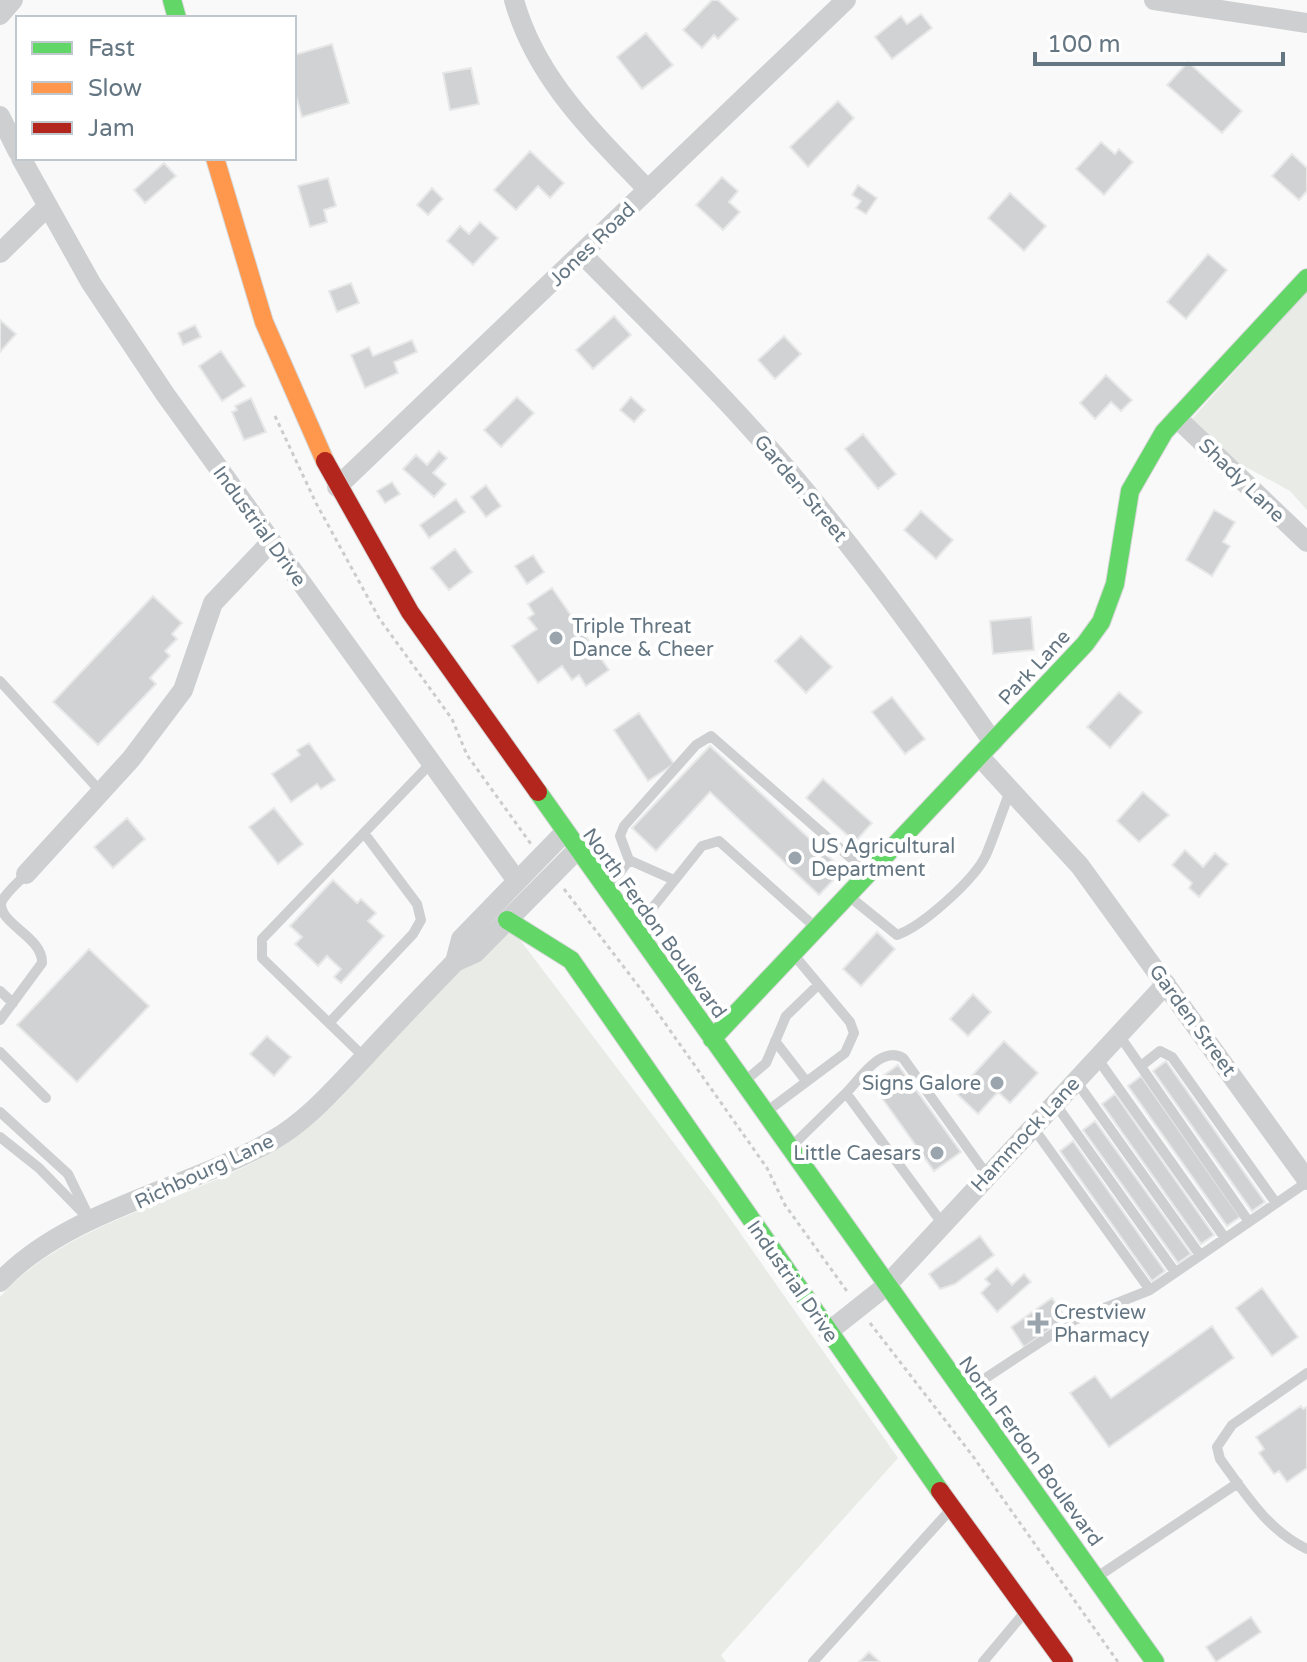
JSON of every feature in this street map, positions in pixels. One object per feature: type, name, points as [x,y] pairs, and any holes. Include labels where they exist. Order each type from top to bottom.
[{"type":"street","points":[[0,15],[13,0]]},
{"type":"street","points":[[514,0],[531,47],[556,90],[648,190]]},
{"type":"street","name":"Jones Road","points":[[337,487],[583,255],[846,0]]},
{"type":"street","points":[[1154,0],[1307,23]]},
{"type":"street","points":[[0,116],[16,148]]},
{"type":"street","name":"Industrial Drive","points":[[22,160],[91,283],[270,543],[433,761],[517,881]]},
{"type":"street","name":"North Ferdon Boulevard","points":[[216,160],[265,323],[337,487],[410,612],[576,851],[1155,1662]]},
{"type":"street","points":[[0,253],[47,207]]},
{"type":"street","name":"Garden Street","points":[[583,255],[748,425],[874,577],[1011,789],[1080,866],[1307,1181]]},
{"type":"street","name":"Park Lane","points":[[712,1039],[1085,644],[1101,622],[1118,573],[1130,491],[1149,454],[1177,418],[1307,278]]},
{"type":"street","name":"Shady Lane","points":[[1177,418],[1307,542]]},
{"type":"street","points":[[26,874],[131,759],[183,690],[213,603],[270,543]]},
{"type":"street","name":"Richbourg Lane","points":[[0,1282],[25,1259],[91,1221],[273,1141],[325,1100],[455,962],[475,953],[507,920],[547,866],[564,833]]},
{"type":"street","name":"Richbourg Lane","points":[[455,962],[461,939],[517,881],[576,851]]},
{"type":"street","name":"Industrial Drive","points":[[507,920],[524,934],[558,946],[571,960],[828,1332],[1027,1608],[1057,1659]]},
{"type":"street","name":"Hammock Lane","points":[[828,1332],[886,1286],[1166,984]]},
{"type":"lane","points":[[0,681],[101,792]]},
{"type":"lane","points":[[674,880],[629,860],[620,836],[624,826],[696,745],[711,736],[870,874]]},
{"type":"lane","points":[[364,1057],[262,958],[262,939],[433,761]]},
{"type":"lane","points":[[849,896],[897,935],[907,932],[928,917],[978,868],[1011,789]]},
{"type":"lane","points":[[329,1023],[413,934],[421,920],[417,904],[364,833]]},
{"type":"lane","points":[[634,930],[702,846],[719,841],[817,928]]},
{"type":"lane","points":[[602,886],[618,875],[629,860]]},
{"type":"lane","points":[[0,1020],[42,963],[37,946],[7,921],[1,912],[1,903],[26,874]]},
{"type":"lane","points":[[765,1113],[845,1053],[854,1033],[850,1022],[793,953]]},
{"type":"lane","points":[[743,1082],[766,1063],[786,1016],[818,985]]},
{"type":"lane","points":[[0,991],[13,1003]]},
{"type":"lane","points":[[1119,1035],[1249,1222]]},
{"type":"lane","points":[[775,1041],[806,1081]]},
{"type":"lane","points":[[1141,1066],[1160,1051],[1172,1057],[1276,1203]]},
{"type":"lane","points":[[0,1052],[46,1098]]},
{"type":"lane","points":[[790,1149],[880,1059],[897,1054],[909,1065],[987,1175]]},
{"type":"lane","points":[[1097,1058],[1225,1238]]},
{"type":"lane","points":[[1075,1080],[1200,1255]]},
{"type":"lane","points":[[846,1093],[942,1223]]},
{"type":"lane","points":[[1054,1102],[1175,1272]]},
{"type":"lane","points":[[0,1112],[68,1174],[91,1221]]},
{"type":"lane","points":[[1032,1126],[1150,1290]]},
{"type":"lane","points":[[0,1137],[39,1168],[91,1221]]},
{"type":"lane","points":[[963,1393],[986,1375],[1074,1320],[1150,1290],[1307,1181]]},
{"type":"lane","points":[[1307,1373],[1232,1425],[1217,1447],[1220,1459],[1277,1531],[1307,1549]]},
{"type":"lane","points":[[1095,1578],[1238,1483]]},
{"type":"lane","points":[[813,1662],[954,1507]]},
{"type":"lane","points":[[983,1662],[1027,1608]]},
{"type":"path","points":[[346,559],[379,618],[452,719],[467,755],[643,992],[767,1168],[785,1205],[859,1308],[972,1455],[1118,1662]]},
{"type":"shaded area","points":[[1307,291],[1307,510],[1290,491],[1233,460],[1191,420]]},
{"type":"shaded area","points":[[508,924],[717,1200],[898,1458],[721,1655],[726,1662],[0,1662],[0,1297],[30,1269],[64,1246],[101,1227],[253,1163],[301,1133],[337,1101],[442,987]]},
{"type":"building","points":[[712,0],[718,0],[738,19],[718,39],[714,35],[702,48],[683,30]]},
{"type":"building","points":[[921,14],[932,28],[892,59],[875,37],[901,16],[907,24]]},
{"type":"building","points":[[646,33],[673,65],[642,89],[617,57]]},
{"type":"building","points":[[332,44],[349,103],[302,117],[296,96],[296,54]]},
{"type":"building","points":[[1188,62],[1242,111],[1222,133],[1167,85]]},
{"type":"building","points":[[471,68],[479,104],[450,110],[443,73]]},
{"type":"building","points":[[838,101],[854,118],[808,167],[790,147]]},
{"type":"building","points":[[1101,142],[1115,154],[1119,149],[1133,162],[1104,195],[1076,169]]},
{"type":"building","points":[[530,151],[564,183],[550,198],[538,186],[516,210],[494,190]]},
{"type":"building","points":[[1292,154],[1307,168],[1307,191],[1299,200],[1272,176]]},
{"type":"building","points":[[164,163],[176,176],[145,203],[134,190]]},
{"type":"building","points":[[722,177],[738,191],[729,202],[740,212],[723,230],[696,205]]},
{"type":"building","points":[[328,178],[336,206],[324,210],[327,222],[310,227],[298,186]]},
{"type":"building","points":[[858,185],[877,198],[866,214],[856,208],[861,201],[852,195]]},
{"type":"building","points":[[432,188],[443,199],[428,215],[417,205]]},
{"type":"building","points":[[1010,193],[1046,226],[1024,251],[988,218]]},
{"type":"building","points":[[480,222],[498,238],[473,265],[447,241],[460,226],[469,234]]},
{"type":"building","points":[[1208,254],[1227,270],[1186,319],[1167,302]]},
{"type":"building","points":[[351,283],[359,303],[337,312],[329,291]]},
{"type":"building","points":[[614,316],[631,335],[593,369],[576,350]]},
{"type":"building","points":[[0,320],[16,334],[0,352]]},
{"type":"building","points":[[195,325],[201,337],[183,345],[178,333]]},
{"type":"building","points":[[784,336],[801,354],[775,379],[758,360]]},
{"type":"building","points":[[412,340],[417,352],[394,362],[398,373],[365,388],[351,355],[369,347],[373,356]]},
{"type":"building","points":[[221,351],[245,386],[222,401],[199,366]]},
{"type":"building","points":[[1106,375],[1132,400],[1121,411],[1111,402],[1095,419],[1080,403]]},
{"type":"building","points":[[517,397],[534,413],[501,447],[484,430]]},
{"type":"building","points":[[631,397],[645,410],[634,422],[620,410]]},
{"type":"building","points":[[251,398],[266,432],[244,440],[232,412],[237,410],[235,406]]},
{"type":"building","points":[[863,434],[896,474],[878,489],[845,449]]},
{"type":"building","points":[[439,451],[447,458],[433,473],[446,484],[434,497],[403,469],[416,455],[427,465]]},
{"type":"building","points":[[392,482],[400,494],[385,503],[377,491]]},
{"type":"building","points":[[486,485],[501,506],[486,517],[471,497]]},
{"type":"building","points":[[456,499],[465,512],[429,538],[420,525]]},
{"type":"building","points":[[1214,510],[1235,522],[1223,542],[1230,546],[1212,576],[1186,560]]},
{"type":"building","points":[[921,511],[953,540],[936,559],[904,530]]},
{"type":"building","points":[[455,549],[472,572],[449,590],[431,568]]},
{"type":"building","points":[[533,555],[544,572],[527,584],[515,566]]},
{"type":"building","name":"Triple Threat Dance & Cheer","points":[[552,588],[609,670],[586,686],[579,675],[572,680],[562,666],[538,683],[512,646],[537,629],[528,618],[534,614],[528,604]]},
{"type":"building","points":[[153,596],[182,623],[172,634],[177,639],[165,651],[170,656],[150,678],[156,684],[98,745],[53,702]]},
{"type":"building","points":[[1031,617],[1034,650],[993,654],[990,621]]},
{"type":"building","points":[[801,636],[832,667],[806,693],[775,661]]},
{"type":"building","points":[[1119,692],[1142,712],[1110,748],[1087,727]]},
{"type":"building","points":[[892,697],[925,739],[905,754],[872,712]]},
{"type":"building","points":[[639,713],[674,764],[648,781],[614,730]]},
{"type":"building","points":[[309,743],[335,780],[321,789],[317,784],[291,802],[272,774],[300,755],[297,750]]},
{"type":"building","points":[[710,746],[843,870],[819,895],[710,792],[656,851],[632,828]]},
{"type":"building","points":[[823,779],[872,823],[855,842],[806,798]]},
{"type":"building","points":[[1143,792],[1169,815],[1139,842],[1117,821]]},
{"type":"building","points":[[274,808],[303,844],[278,864],[249,827]]},
{"type":"building","points":[[127,818],[145,839],[113,868],[94,847]]},
{"type":"building","points":[[1185,850],[1203,867],[1215,853],[1228,864],[1199,897],[1189,888],[1192,883],[1172,865]]},
{"type":"building","points":[[333,880],[357,903],[361,899],[376,913],[368,921],[384,936],[341,983],[334,977],[341,969],[327,956],[318,966],[295,944],[302,937],[290,926]]},
{"type":"building","points":[[877,932],[895,949],[861,986],[843,969]]},
{"type":"building","points":[[89,949],[149,1006],[77,1082],[17,1025]]},
{"type":"building","points":[[973,994],[991,1012],[968,1036],[950,1019]]},
{"type":"building","points":[[267,1036],[291,1057],[274,1076],[250,1054]]},
{"type":"building","name":"Signs Galore","points":[[1004,1041],[1038,1073],[1010,1103],[998,1092],[978,1114],[956,1093]]},
{"type":"building","points":[[1166,1061],[1265,1202],[1252,1211],[1153,1071]]},
{"type":"building","points":[[898,1065],[961,1152],[934,1171],[872,1084]]},
{"type":"building","points":[[1141,1076],[1240,1217],[1227,1226],[1128,1086]]},
{"type":"building","points":[[1115,1094],[1214,1235],[1201,1244],[1102,1104]]},
{"type":"building","points":[[1095,1121],[1191,1254],[1178,1263],[1083,1130]]},
{"type":"building","points":[[1073,1141],[1165,1271],[1152,1281],[1060,1151]]},
{"type":"building","points":[[980,1236],[994,1255],[955,1284],[940,1289],[929,1274]]},
{"type":"building","points":[[997,1268],[1012,1285],[1024,1274],[1031,1282],[997,1312],[981,1293],[990,1284],[985,1279]]},
{"type":"building","points":[[1262,1288],[1298,1337],[1272,1356],[1236,1308]]},
{"type":"building","name":"Crestview Pharmacy","points":[[1052,1298],[1066,1318],[1024,1347],[1011,1327]]},
{"type":"building","points":[[1212,1326],[1234,1358],[1109,1447],[1070,1393],[1095,1376],[1111,1398]]},
{"type":"building","points":[[1301,1406],[1303,1409],[1307,1407],[1307,1468],[1287,1482],[1279,1471],[1274,1474],[1259,1453],[1264,1449],[1256,1437]]},
{"type":"building","points":[[1251,1617],[1261,1632],[1216,1662],[1206,1647]]},
{"type":"building","points":[[869,1652],[880,1662],[859,1662]]},
{"type":"traffic: fast","points":[[172,0],[176,16]]},
{"type":"traffic: fast","points":[[712,1039],[1085,644],[1101,622],[1115,584],[1130,491],[1164,432],[1307,278]]},
{"type":"traffic: fast","points":[[538,792],[1155,1662]]},
{"type":"traffic: fast","points":[[507,920],[571,960],[940,1491]]},
{"type":"traffic: slow","points":[[216,160],[264,322],[325,461]]},
{"type":"traffic: jam","points":[[325,461],[410,612],[538,792]]},
{"type":"traffic: jam","points":[[940,1491],[1064,1662]]},
{"type":"place","name":"Triple Threat Dance & Cheer","points":[[556,638]]},
{"type":"place","name":"US Agricultural Department","points":[[795,858]]},
{"type":"place","name":"Signs Galore","points":[[997,1083]]},
{"type":"place","name":"Little Caesars","points":[[937,1153]]},
{"type":"place","name":"Crestview Pharmacy","points":[[1038,1323]]}]
